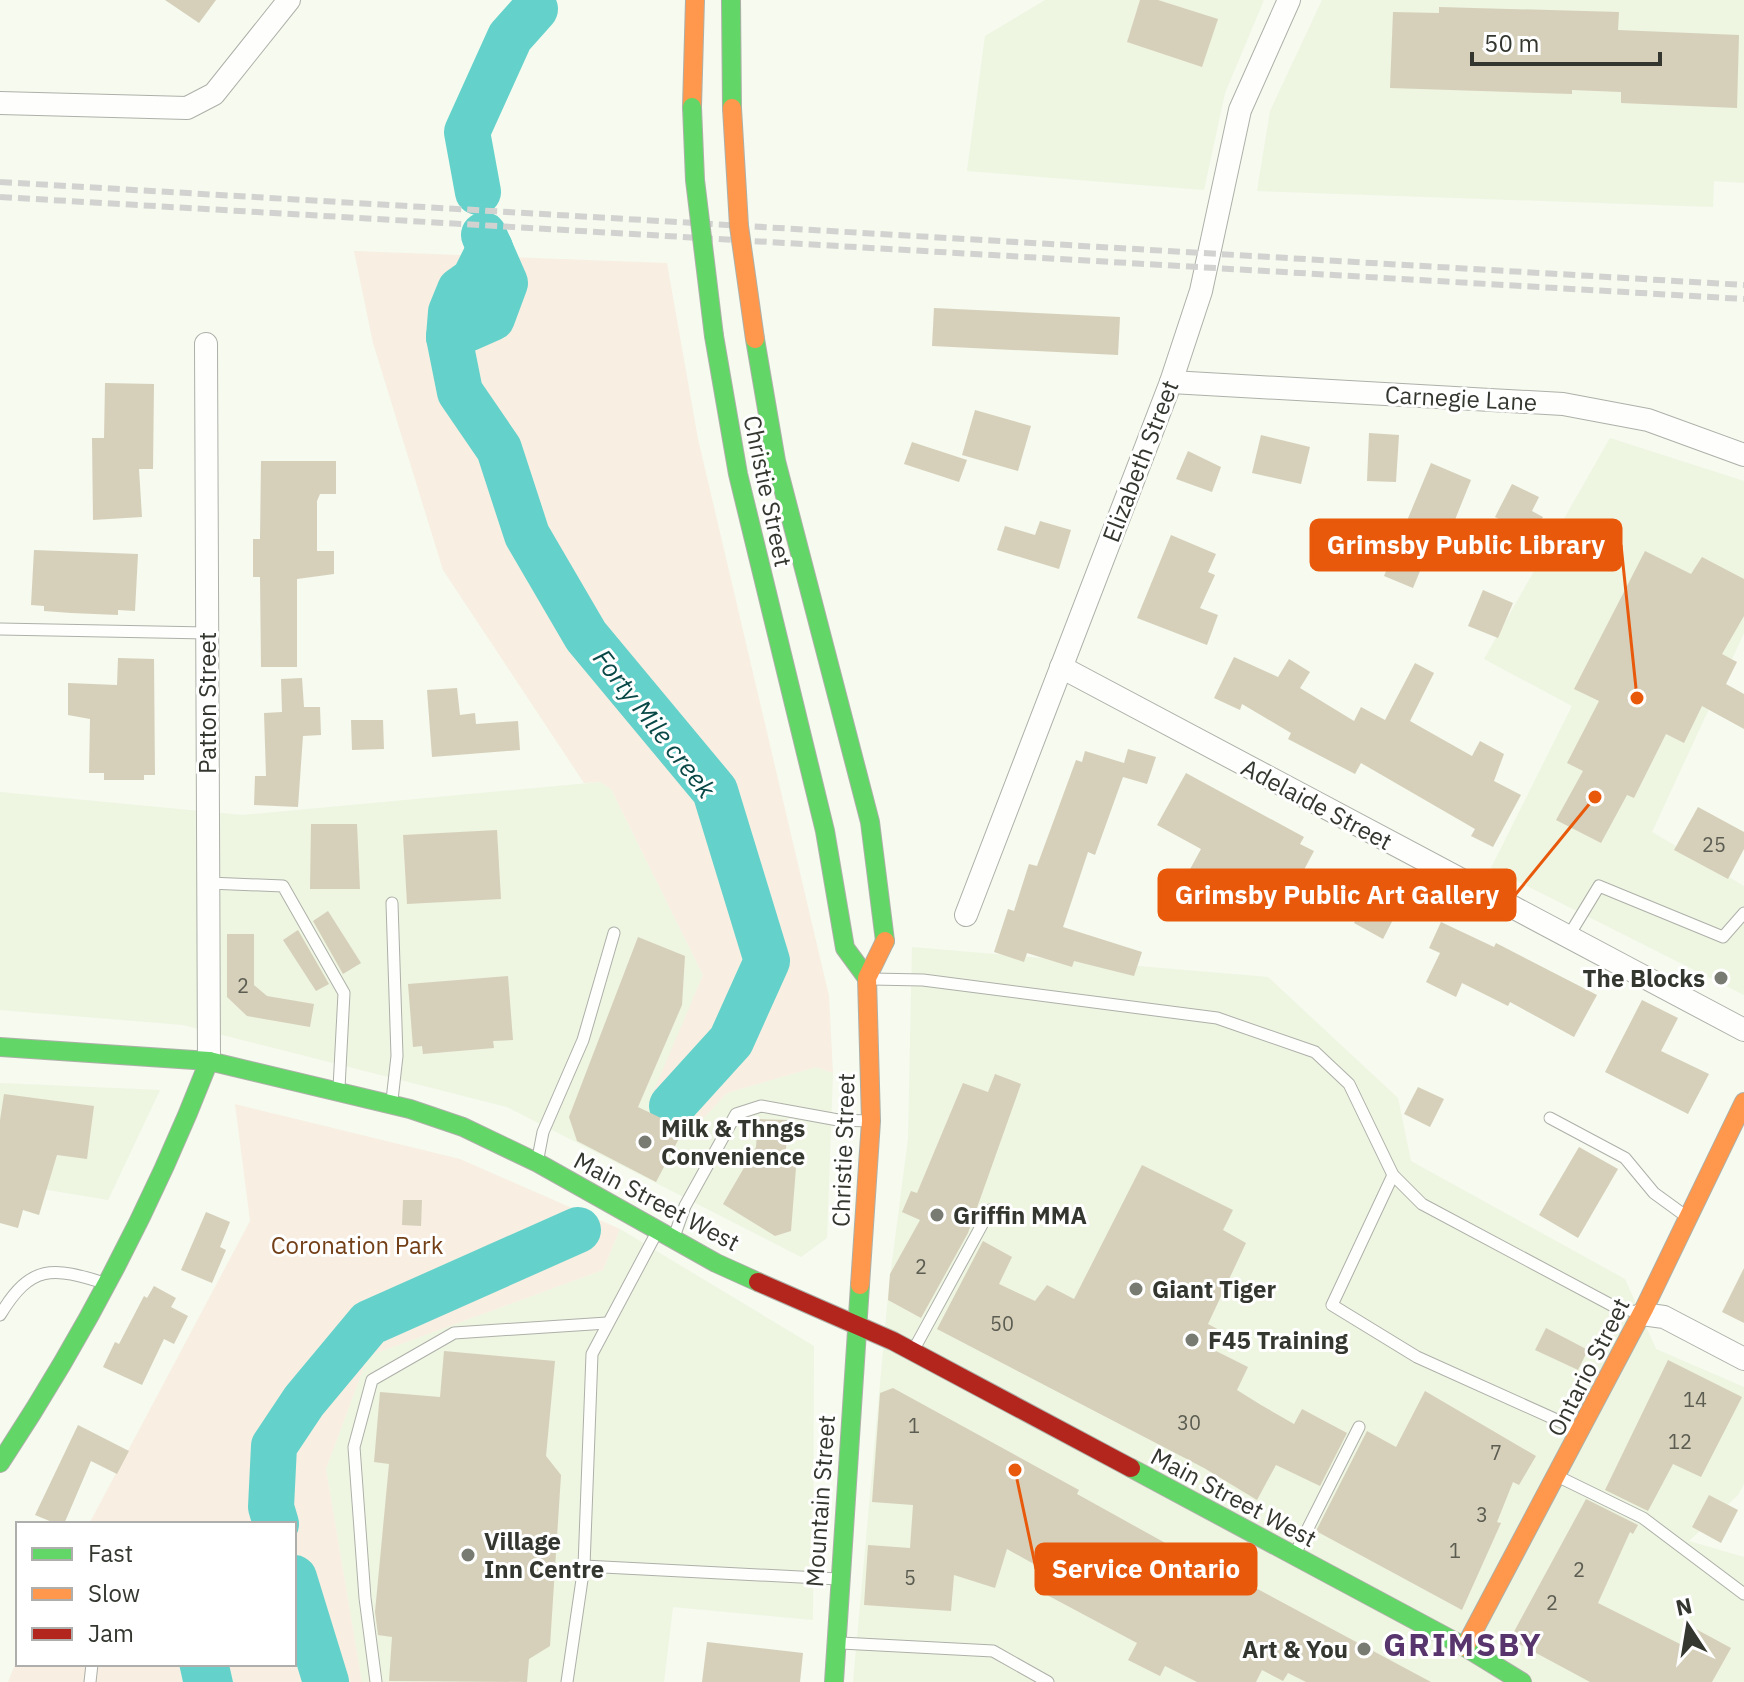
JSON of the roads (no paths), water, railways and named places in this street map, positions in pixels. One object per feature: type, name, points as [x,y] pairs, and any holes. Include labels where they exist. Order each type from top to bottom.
[{"type":"main road","name":"Christie Street","points":[[695,0],[692,107],[695,180],[714,336],[738,474],[773,629],[825,831],[845,948],[867,978]]},
{"type":"main road","name":"Christie Street","points":[[731,0],[732,108],[739,226],[755,339],[776,461],[870,822],[886,946],[867,978],[871,1121],[857,1323]]},
{"type":"main road","name":"Main Street West","points":[[0,1047],[209,1061],[392,1105],[463,1127],[538,1163],[665,1236],[857,1323],[913,1352],[1465,1647],[1522,1682]]},
{"type":"main road","points":[[2,1456],[69,1360],[182,1134],[209,1061]]},
{"type":"main road","name":"Ontario Street","points":[[1465,1647],[1583,1431],[1691,1219],[1744,1102]]},
{"type":"main road","name":"Mountain Street","points":[[834,1682],[838,1579],[857,1323]]},
{"type":"street","points":[[0,103],[187,108],[214,94],[289,0]]},
{"type":"street","name":"Elizabeth Street","points":[[966,915],[1171,382],[1201,291],[1240,110],[1289,0]]},
{"type":"street","name":"Patton Street","points":[[206,344],[209,1061]]},
{"type":"street","name":"Carnegie Lane","points":[[1171,382],[1563,404],[1648,420],[1744,455]]},
{"type":"street","name":"Adelaide Street","points":[[1061,667],[1744,1030]]},
{"type":"street","points":[[1642,1314],[1664,1317],[1744,1359]]},
{"type":"lane","points":[[0,629],[207,633]]},
{"type":"lane","points":[[209,883],[283,886],[344,993],[339,1092]]},
{"type":"lane","points":[[1568,937],[1599,886],[1723,937],[1744,913]]},
{"type":"lane","points":[[392,903],[397,1056],[392,1105]]},
{"type":"lane","points":[[538,1163],[543,1132],[583,1040],[614,933]]},
{"type":"lane","points":[[867,978],[923,980],[1202,1015],[1315,1052],[1349,1084],[1393,1175],[1422,1204],[1615,1307],[1642,1314]]},
{"type":"lane","points":[[567,1682],[584,1566],[592,1354],[607,1323],[685,1206],[736,1114],[761,1106],[838,1120],[871,1121]]},
{"type":"lane","points":[[1550,1118],[1625,1158],[1654,1193],[1691,1219]]},
{"type":"lane","points":[[1393,1175],[1332,1305],[1417,1357],[1583,1431]]},
{"type":"lane","points":[[913,1352],[990,1210]]},
{"type":"lane","points":[[0,1315],[17,1288],[37,1274],[77,1274],[107,1284]]},
{"type":"lane","points":[[376,1682],[365,1598],[354,1447],[372,1380],[454,1333],[607,1323]]},
{"type":"lane","points":[[1293,1556],[1359,1427]]},
{"type":"lane","points":[[1558,1477],[1643,1518],[1744,1594]]},
{"type":"lane","points":[[584,1566],[838,1579]]},
{"type":"lane","points":[[836,1643],[993,1651],[1048,1682]]},
{"type":"water","points":[[179,1666],[229,1666],[233,1682],[183,1682]]},
{"type":"waterway","name":"Forty Mile creek","points":[[478,192],[467,132],[510,37],[535,9]]},
{"type":"waterway","name":"Forty Mile creek","points":[[484,235],[505,283],[492,318],[449,337],[460,392],[499,449],[527,535],[586,636],[715,791],[767,961],[731,1041],[672,1106]]},
{"type":"waterway","name":"Forty Mile creek","points":[[449,337],[451,312],[460,290],[474,280],[490,248]]},
{"type":"waterway","name":"Forty Mile creek","points":[[275,1522],[271,1507],[274,1446],[304,1401],[369,1323],[578,1230]]},
{"type":"waterway","name":"Forty Mile creek","points":[[296,1584],[326,1682]]},
{"type":"railway","points":[[0,182],[1744,285]]},
{"type":"railway","points":[[0,197],[1744,299]]},
{"type":"place","name":"Grimsby Public Library","points":[[1637,698]]},
{"type":"place","name":"Grimsby Public Art Gallery","points":[[1595,797]]},
{"type":"place","name":"The Blocks","points":[[1721,978]]},
{"type":"place","name":"Milk & Thngs Convenience","points":[[645,1142]]},
{"type":"place","name":"Griffin MMA","points":[[937,1215]]},
{"type":"place","name":"Giant Tiger","points":[[1136,1289]]},
{"type":"place","name":"F45 Training","points":[[1192,1340]]},
{"type":"place","name":"Service Ontario","points":[[1015,1470]]},
{"type":"place","name":"Village Inn Centre","points":[[468,1555]]},
{"type":"place","name":"Art & You","points":[[1364,1649]]},
{"type":"district","name":"GRIMSBY","points":[[1463,1644]]},
{"type":"park label","name":"Coronation Park","points":[[357,1245]]}]
